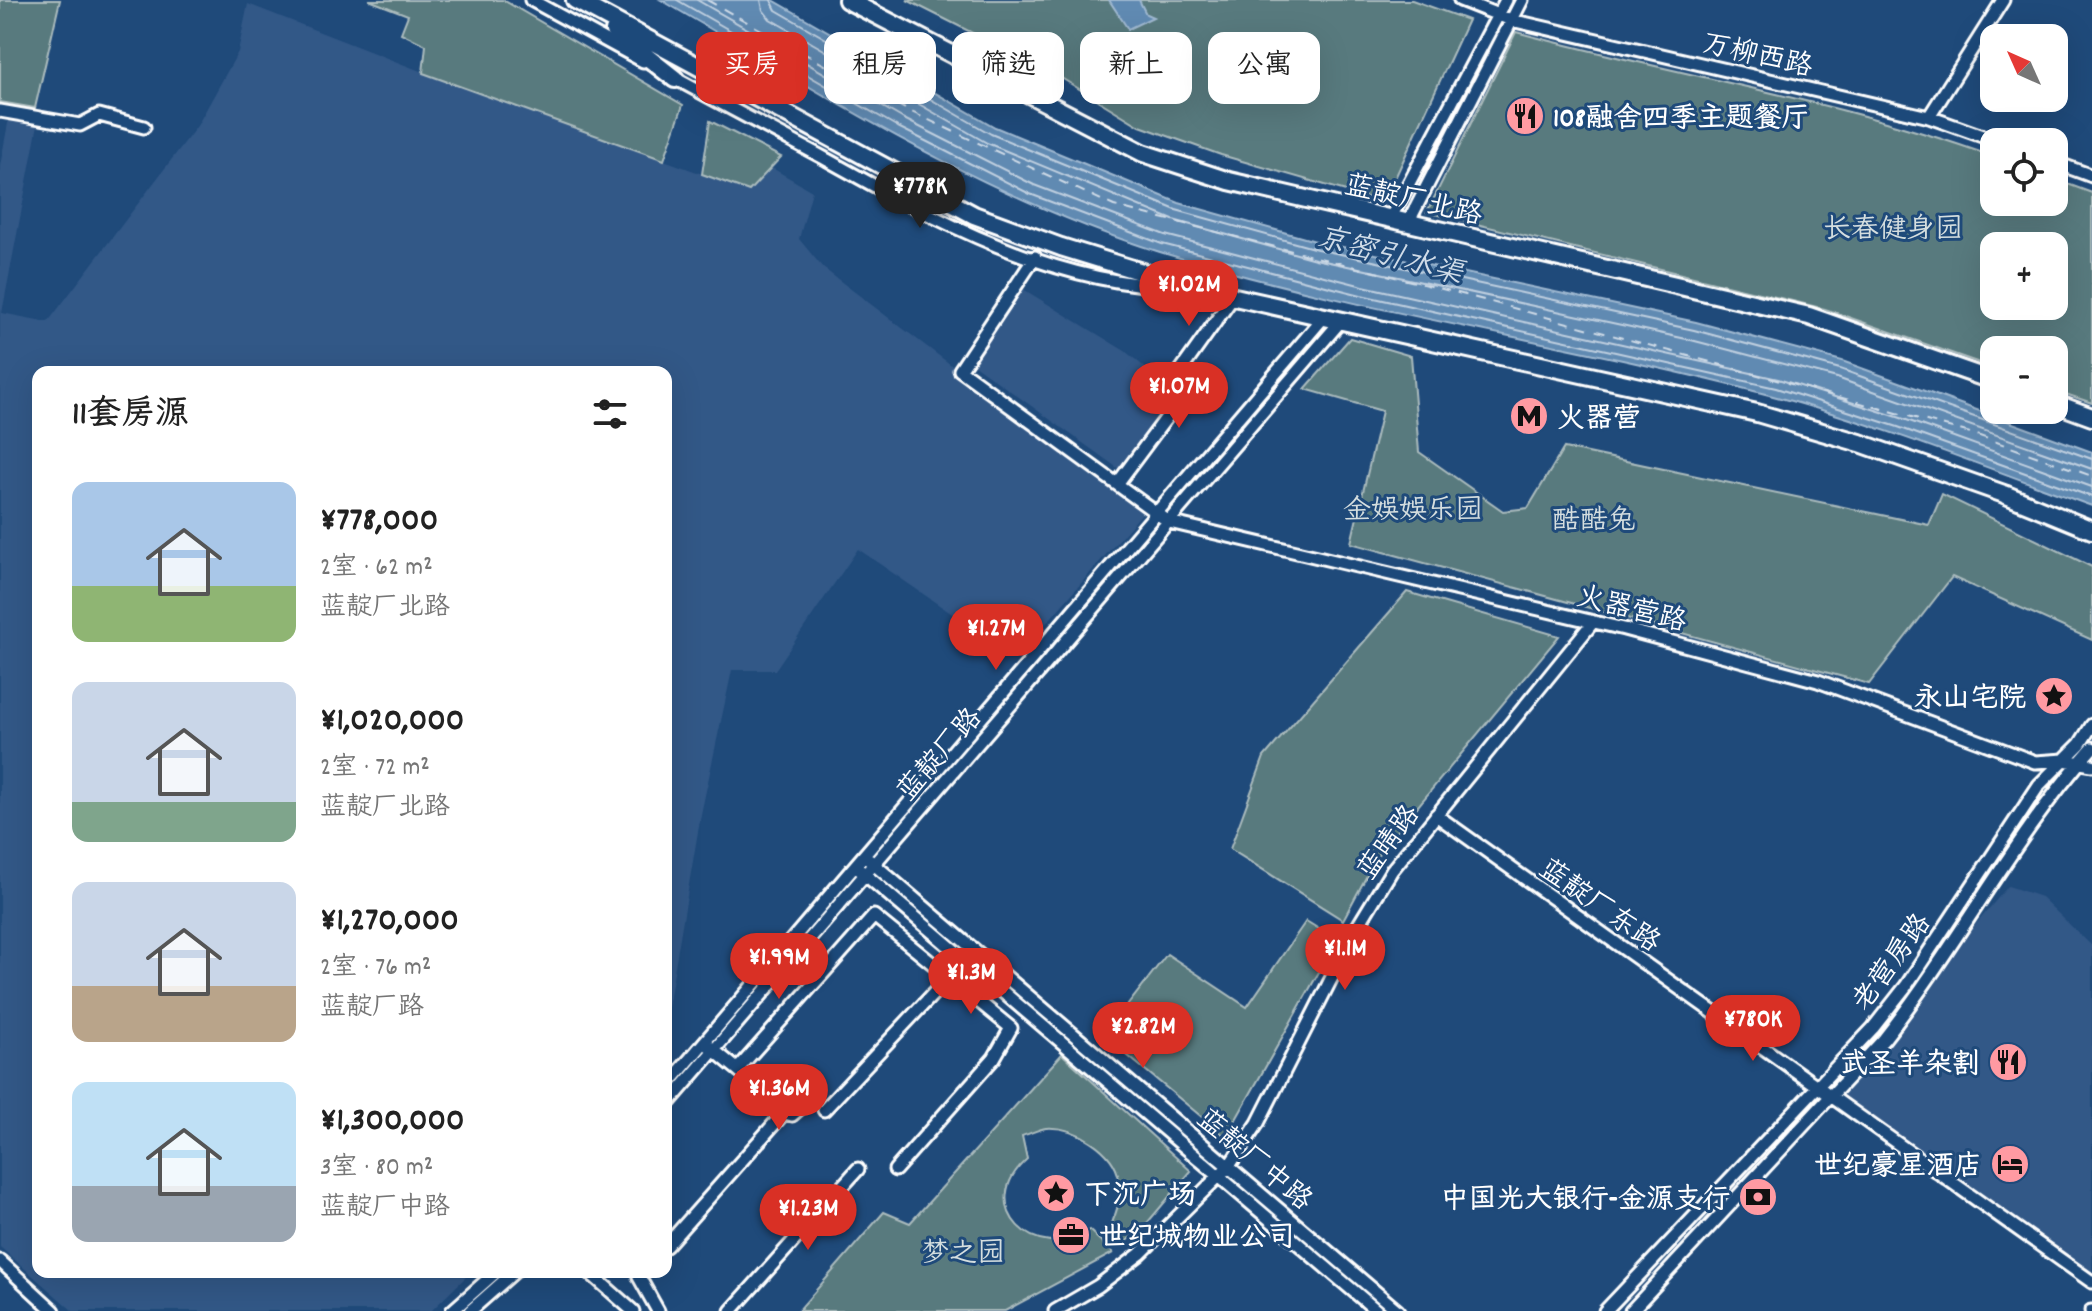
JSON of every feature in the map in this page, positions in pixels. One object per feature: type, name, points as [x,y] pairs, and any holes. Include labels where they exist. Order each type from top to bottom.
[{"type":"highway","points":[[575,0],[675,79]]},
{"type":"highway","points":[[575,0],[974,215],[1061,247],[1194,288],[1757,413],[1874,448],[2004,494],[2092,530]]},
{"type":"highway","name":"蓝靛厂北路","points":[[847,0],[1143,153],[1229,181],[1809,316],[1980,376]]},
{"type":"highway","points":[[2068,408],[2092,417]]},
{"type":"street","points":[[531,0],[919,210],[987,242],[1136,287],[1194,288]]},
{"type":"street","name":"万柳西路","points":[[1460,0],[1511,20],[1929,117],[1980,135]]},
{"type":"street","points":[[1390,219],[1506,0]]},
{"type":"street","points":[[1408,223],[1522,0]]},
{"type":"street","points":[[1929,117],[2003,0]]},
{"type":"street","points":[[0,111],[80,125],[99,115],[144,127]]},
{"type":"street","points":[[2068,167],[2092,176]]},
{"type":"street","name":"火器营路","points":[[1035,257],[960,370],[1169,522],[1593,622],[1818,681],[2035,762],[2064,760],[2086,764]]},
{"type":"street","points":[[1117,484],[1187,390],[1174,380],[1233,297]]},
{"type":"street","name":"蓝靛厂路","points":[[672,1080],[1323,318]]},
{"type":"street","name":"蓝靛厂路","points":[[672,1099],[1340,322]]},
{"type":"street","name":"蓝晴路","points":[[1055,1311],[1098,1286],[1140,1254],[1229,1166],[1258,1123],[1358,926],[1392,870],[1593,622]]},
{"type":"street","name":"老营房路","points":[[1605,1311],[1817,1087],[1906,986],[2039,785],[2092,725]]},
{"type":"street","name":"老营房路","points":[[1631,1311],[1831,1097],[1919,995],[2058,786],[2086,764],[2092,748]]},
{"type":"street","name":"蓝靛厂东路","points":[[1436,815],[2092,1282]]},
{"type":"street","name":"蓝靛厂中路","points":[[864,855],[1398,1311]]},
{"type":"street","name":"蓝靛厂中路","points":[[855,865],[1377,1311]]},
{"type":"street","points":[[738,1069],[874,916],[1011,1028],[994,1058],[895,1170]]},
{"type":"street","points":[[824,1110],[949,977]]},
{"type":"street","points":[[998,1015],[1022,990]]},
{"type":"street","points":[[701,1046],[715,1049],[776,1101],[783,1114]]},
{"type":"street","points":[[776,1101],[788,1093],[799,1101],[800,1108],[792,1115],[783,1114]]},
{"type":"street","points":[[672,1239],[783,1114]]},
{"type":"street","points":[[731,1311],[858,1169]]},
{"type":"street","points":[[0,1261],[54,1311]]},
{"type":"street","points":[[452,1311],[489,1278]]},
{"type":"street","points":[[470,1311],[507,1278]]},
{"type":"street","points":[[596,1278],[633,1311]]},
{"type":"street","points":[[640,1278],[658,1311]]},
{"type":"shaded area","points":[[248,4],[428,74],[749,191],[772,168],[812,191],[799,239],[823,268],[1144,511],[1016,658],[858,549],[775,670],[732,670],[701,814],[672,984],[672,366],[32,366],[32,1275],[0,1247],[0,166],[9,118],[38,124],[2,313],[48,322],[197,126],[238,52]]},
{"type":"shaded area","points":[[1023,289],[1125,351],[1176,393],[1119,469],[970,362]]},
{"type":"shaded area","points":[[2008,886],[2041,897],[2092,946],[2092,1282],[1831,1097]]},
{"type":"shaded area","points":[[35,1278],[465,1278],[431,1311],[73,1311]]},
{"type":"green space","points":[[0,0],[60,0],[35,108],[0,102]]},
{"type":"green space","points":[[369,0],[503,0],[683,105],[664,160],[423,73],[426,45],[401,33],[408,15]]},
{"type":"green space","points":[[907,0],[1412,0],[1468,20],[1384,202],[1221,155],[1140,126],[1104,104],[1192,104],[1192,32],[1080,32],[1080,89],[1064,80],[1064,32],[971,32]]},
{"type":"green space","name":"长春健身园","points":[[1516,32],[1877,119],[1980,152],[1980,216],[2068,216],[2068,184],[2092,193],[2092,403],[2068,395],[2068,336],[1980,336],[1980,363],[1825,309],[1427,212]]},
{"type":"green space","points":[[710,121],[781,157],[749,191],[702,174]]},
{"type":"green space","points":[[1350,338],[1411,356],[1419,452],[1503,511],[1528,508],[1564,448],[1929,525],[1942,494],[2092,567],[2092,640],[1952,577],[1869,684],[1351,543],[1382,411],[1305,389]]},
{"type":"green space","points":[[1407,592],[1559,636],[1379,853],[1343,920],[1230,849],[1264,757]]},
{"type":"green space","points":[[1306,921],[1337,940],[1226,1137],[1104,1036],[1167,954],[1247,1007]]},
{"type":"green space","name":"梦之园","points":[[1062,1054],[1191,1171],[1143,1228],[1120,1246],[1108,1233],[1120,1193],[1116,1168],[1101,1150],[1081,1136],[1057,1128],[1043,1129],[1022,1136],[1027,1159],[1012,1177],[1007,1195],[1009,1212],[1018,1226],[1031,1236],[1049,1241],[1068,1239],[1089,1230],[1113,1253],[1005,1311],[798,1311],[884,1212],[910,1223]]},
{"type":"water","points":[[661,0],[773,0],[829,32],[824,32],[824,95],[808,86],[808,32],[716,32]]},
{"type":"water","points":[[1109,0],[1139,0],[1146,14],[1153,17],[1128,29]]},
{"type":"water","points":[[936,93],[995,127],[1179,203],[1319,242],[1696,322],[1842,361],[1980,411],[1980,424],[2015,424],[2092,452],[2092,506],[1894,434],[1773,396],[1620,359],[1312,293],[1160,252],[1094,229],[966,173],[840,104],[936,104]]},
{"type":"ferry route","points":[[707,0],[905,109],[1114,206],[1458,293],[1974,434],[2092,476]]},
{"type":"place","name":"108融舍四季主题餐厅","points":[[1525,116]]},
{"type":"place","name":"火器营","points":[[1529,416]]},
{"type":"place","name":"永山宅院","points":[[2054,696]]},
{"type":"place","name":"武圣羊杂割","points":[[2008,1062]]},
{"type":"place","name":"世纪豪星酒店","points":[[2010,1164]]},
{"type":"place","name":"下沉广场","points":[[1056,1193]]},
{"type":"place","name":"中国光大银行-金源支行","points":[[1758,1197]]},
{"type":"place","name":"世纪城物业公司","points":[[1071,1235]]},
{"type":"water label","name":"京密引水渠","points":[[1390,254]]},
{"type":"park label","name":"金娱娱乐园","points":[[1413,508]]},
{"type":"park label","name":"酷酷兔","points":[[1594,518]]}]
